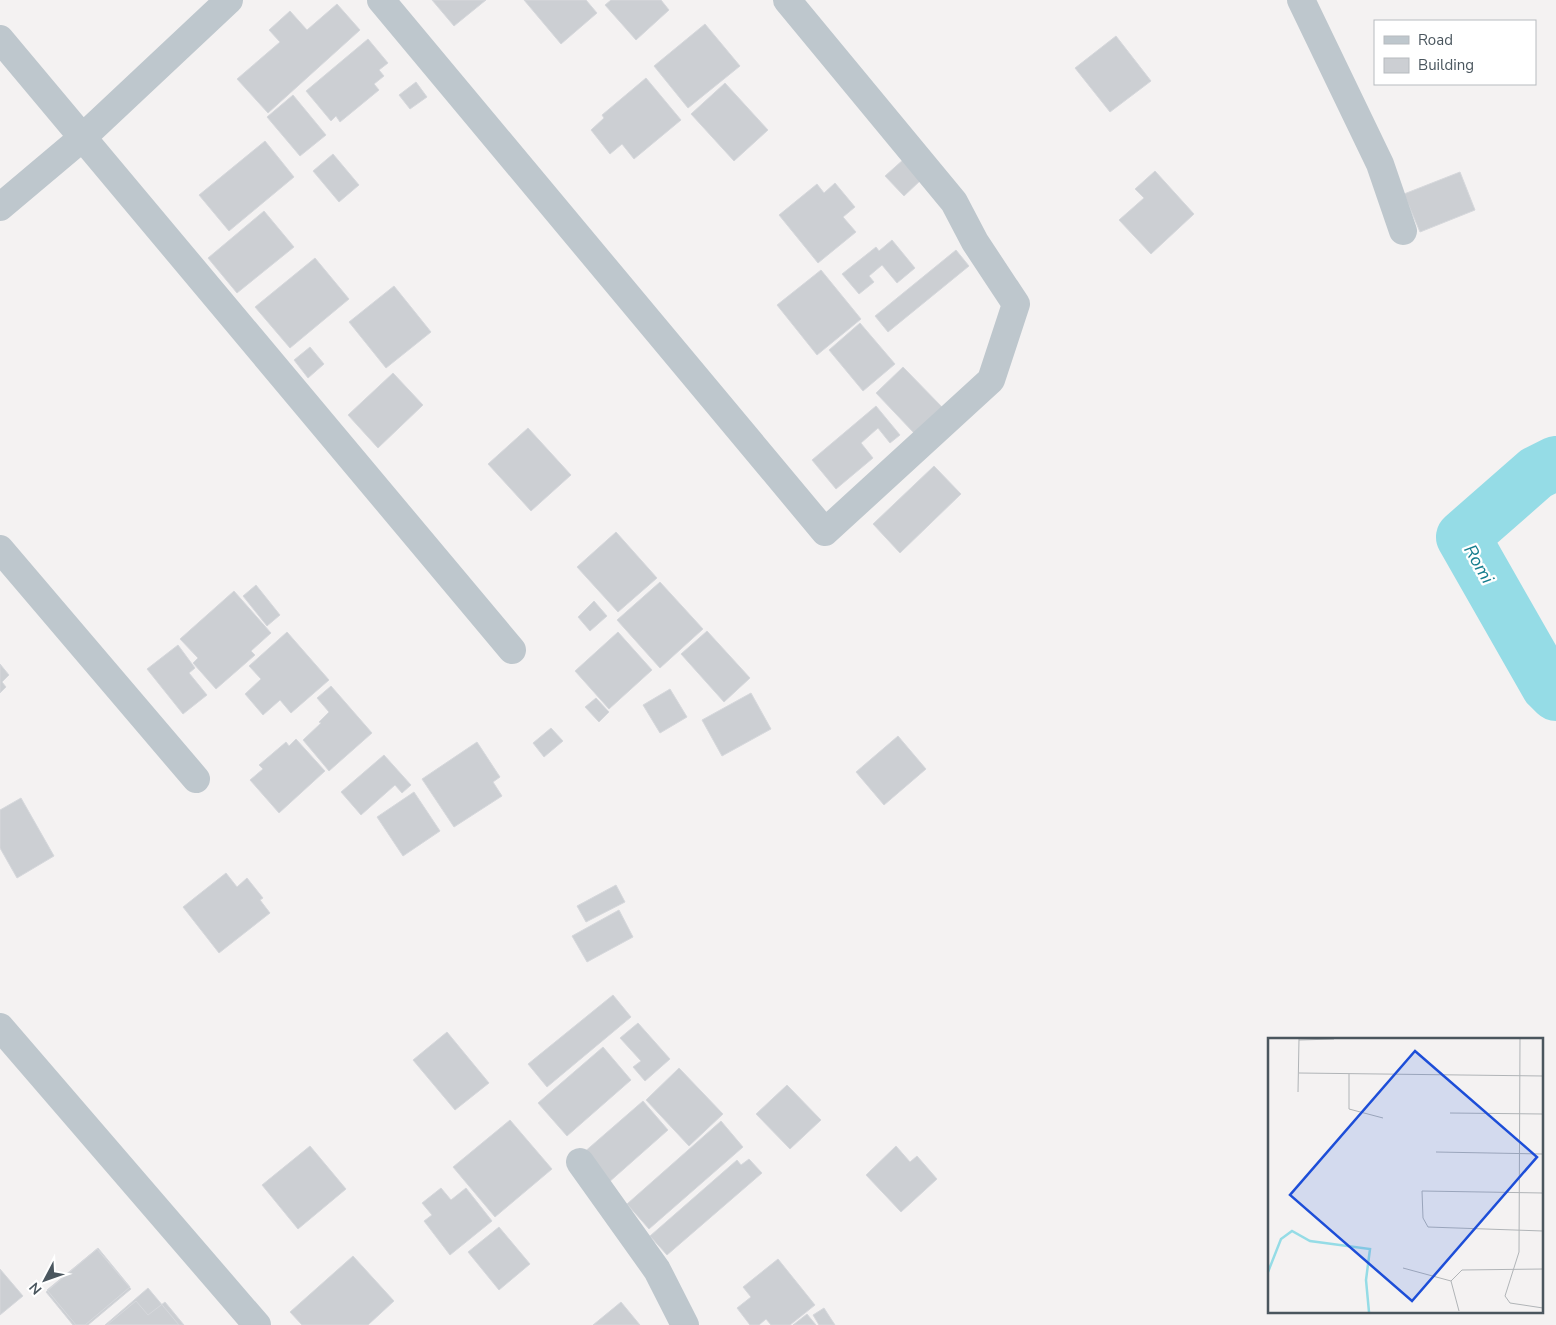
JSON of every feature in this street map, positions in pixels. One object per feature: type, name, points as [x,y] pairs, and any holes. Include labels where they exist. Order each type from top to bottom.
[{"type":"street","points":[[0,207],[82,138],[230,0]]},
{"type":"street","points":[[381,0],[825,532],[991,380],[1016,304],[975,242],[954,202],[788,0]]},
{"type":"street","points":[[1301,0],[1380,164],[1403,231]]},
{"type":"street","points":[[0,39],[512,650]]},
{"type":"street","points":[[0,549],[196,780]]},
{"type":"street","points":[[0,1027],[257,1325]]},
{"type":"street","points":[[580,1162],[657,1270],[685,1325]]},
{"type":"building","points":[[432,0],[486,0],[454,26]]},
{"type":"building","points":[[524,0],[586,0],[597,13],[561,44]]},
{"type":"building","points":[[611,0],[661,0],[669,10],[636,40],[605,5]]},
{"type":"building","points":[[337,4],[360,30],[268,113],[237,79],[280,42],[269,30],[290,11],[307,30]]},
{"type":"building","points":[[705,24],[740,66],[688,108],[654,66]]},
{"type":"building","points":[[1116,36],[1151,81],[1110,112],[1075,68]]},
{"type":"building","points":[[368,39],[388,63],[379,70],[384,76],[374,84],[379,90],[340,122],[336,116],[331,121],[306,91]]},
{"type":"building","points":[[646,78],[681,120],[634,159],[622,144],[610,154],[591,130],[604,118],[602,115]]},
{"type":"building","points":[[416,82],[427,97],[410,109],[399,95]]},
{"type":"building","points":[[725,83],[768,130],[734,161],[691,114]]},
{"type":"building","points":[[293,95],[326,135],[300,156],[267,117]]},
{"type":"building","points":[[265,141],[294,177],[229,231],[199,195]]},
{"type":"building","points":[[333,154],[359,185],[339,202],[313,171]]},
{"type":"building","points":[[904,159],[922,179],[904,196],[885,176]]},
{"type":"building","points":[[1155,171],[1194,214],[1151,254],[1119,220],[1144,198],[1135,189]]},
{"type":"building","points":[[1460,172],[1475,210],[1420,232],[1404,194]]},
{"type":"building","points":[[835,183],[855,207],[843,217],[856,232],[818,263],[779,215],[817,184],[824,193]]},
{"type":"building","points":[[264,211],[294,247],[237,293],[208,258]]},
{"type":"building","points":[[892,240],[915,268],[897,283],[882,265],[869,276],[874,282],[859,294],[842,274],[876,247],[879,251]]},
{"type":"building","points":[[956,250],[969,266],[888,332],[875,316]]},
{"type":"building","points":[[315,258],[349,299],[290,348],[255,307]]},
{"type":"building","points":[[821,270],[861,319],[817,355],[777,305]]},
{"type":"building","points":[[394,286],[431,332],[386,368],[349,322]]},
{"type":"building","points":[[860,323],[895,364],[863,391],[829,350]]},
{"type":"building","points":[[310,347],[324,364],[308,378],[294,360]]},
{"type":"building","points":[[903,367],[942,407],[914,433],[876,393]]},
{"type":"building","points":[[393,373],[423,405],[378,448],[348,415]]},
{"type":"building","points":[[876,406],[900,435],[890,443],[878,428],[861,443],[873,458],[836,489],[812,460]]},
{"type":"building","points":[[528,428],[571,475],[531,511],[488,464]]},
{"type":"building","points":[[934,466],[961,494],[900,553],[873,524]]},
{"type":"building","points":[[616,532],[657,578],[618,612],[577,567]]},
{"type":"building","points":[[660,582],[703,629],[660,668],[617,620]]},
{"type":"building","points":[[256,585],[280,615],[267,626],[243,596]]},
{"type":"building","points":[[234,591],[271,633],[251,651],[255,655],[216,689],[193,663],[198,658],[180,639]]},
{"type":"building","points":[[594,601],[607,616],[590,631],[578,617]]},
{"type":"building","points":[[707,631],[750,678],[724,702],[681,654]]},
{"type":"building","points":[[287,632],[329,680],[291,713],[280,700],[263,715],[245,694],[261,679],[249,666]]},
{"type":"building","points":[[618,632],[652,670],[609,709],[575,671]]},
{"type":"building","points":[[178,645],[195,668],[189,673],[207,695],[183,714],[147,669]]},
{"type":"building","points":[[0,664],[9,675],[2,682],[6,687],[0,693]]},
{"type":"building","points":[[331,686],[372,733],[329,771],[303,740],[321,723],[319,722],[329,712],[317,698]]},
{"type":"building","points":[[670,689],[687,717],[660,733],[643,705]]},
{"type":"building","points":[[751,693],[771,729],[722,756],[702,720]]},
{"type":"building","points":[[596,698],[609,712],[599,722],[585,707]]},
{"type":"building","points":[[551,728],[563,741],[544,757],[533,743]]},
{"type":"building","points":[[898,736],[926,769],[884,805],[856,772]]},
{"type":"building","points":[[296,739],[325,771],[279,813],[250,780],[263,769],[259,765],[286,742],[289,746]]},
{"type":"building","points":[[477,742],[500,777],[493,782],[502,796],[454,827],[422,779]]},
{"type":"building","points":[[384,755],[411,785],[402,793],[395,785],[361,815],[341,792]]},
{"type":"building","points":[[414,792],[440,831],[403,856],[377,817]]},
{"type":"building","points":[[21,798],[54,856],[17,878],[0,848],[0,810]]},
{"type":"building","points":[[226,873],[237,887],[247,878],[263,898],[260,900],[270,913],[219,953],[183,907]]},
{"type":"building","points":[[616,885],[625,902],[586,922],[577,906]]},
{"type":"building","points":[[619,910],[633,937],[587,962],[572,936]]},
{"type":"building","points":[[613,995],[631,1017],[547,1087],[528,1064]]},
{"type":"building","points":[[638,1023],[670,1059],[645,1081],[633,1067],[641,1061],[620,1038]]},
{"type":"building","points":[[447,1032],[489,1083],[455,1110],[413,1060]]},
{"type":"building","points":[[603,1047],[631,1080],[567,1136],[538,1103]]},
{"type":"building","points":[[679,1068],[723,1114],[689,1146],[646,1100]]},
{"type":"building","points":[[787,1085],[821,1120],[790,1149],[756,1114]]},
{"type":"building","points":[[643,1101],[668,1130],[608,1183],[582,1154]]},
{"type":"building","points":[[510,1120],[552,1169],[495,1217],[453,1167]]},
{"type":"building","points":[[721,1121],[743,1147],[649,1229],[627,1204]]},
{"type":"building","points":[[310,1146],[346,1189],[298,1229],[262,1185]]},
{"type":"building","points":[[896,1146],[910,1162],[917,1156],[937,1179],[901,1212],[866,1175]]},
{"type":"building","points":[[749,1159],[762,1173],[667,1255],[650,1236],[737,1160],[741,1165]]},
{"type":"building","points":[[441,1188],[451,1200],[466,1188],[492,1221],[450,1255],[424,1221],[432,1215],[422,1203]]},
{"type":"building","points":[[499,1227],[530,1264],[499,1290],[468,1252]]},
{"type":"building","points":[[98,1248],[130,1287],[85,1325],[76,1325],[47,1290]]},
{"type":"building","points":[[97,1249],[131,1289],[88,1325],[73,1325],[46,1292]]},
{"type":"building","points":[[353,1256],[394,1301],[368,1325],[302,1325],[290,1312]]},
{"type":"building","points":[[778,1259],[815,1305],[790,1325],[771,1325],[766,1319],[759,1325],[750,1325],[737,1308],[751,1297],[743,1287]]},
{"type":"building","points":[[0,1269],[23,1296],[0,1315]]},
{"type":"building","points":[[148,1288],[179,1325],[105,1325]]},
{"type":"building","points":[[136,1301],[148,1315],[165,1302],[184,1325],[107,1325]]},
{"type":"building","points":[[621,1302],[640,1325],[593,1325]]},
{"type":"building","points":[[824,1308],[835,1325],[819,1325],[813,1315]]},
{"type":"building","points":[[807,1314],[816,1325],[793,1325]]},
{"type":"waterway","name":"Romi","points":[[1556,463],[1536,473],[1463,537],[1548,686],[1556,694]]}]
